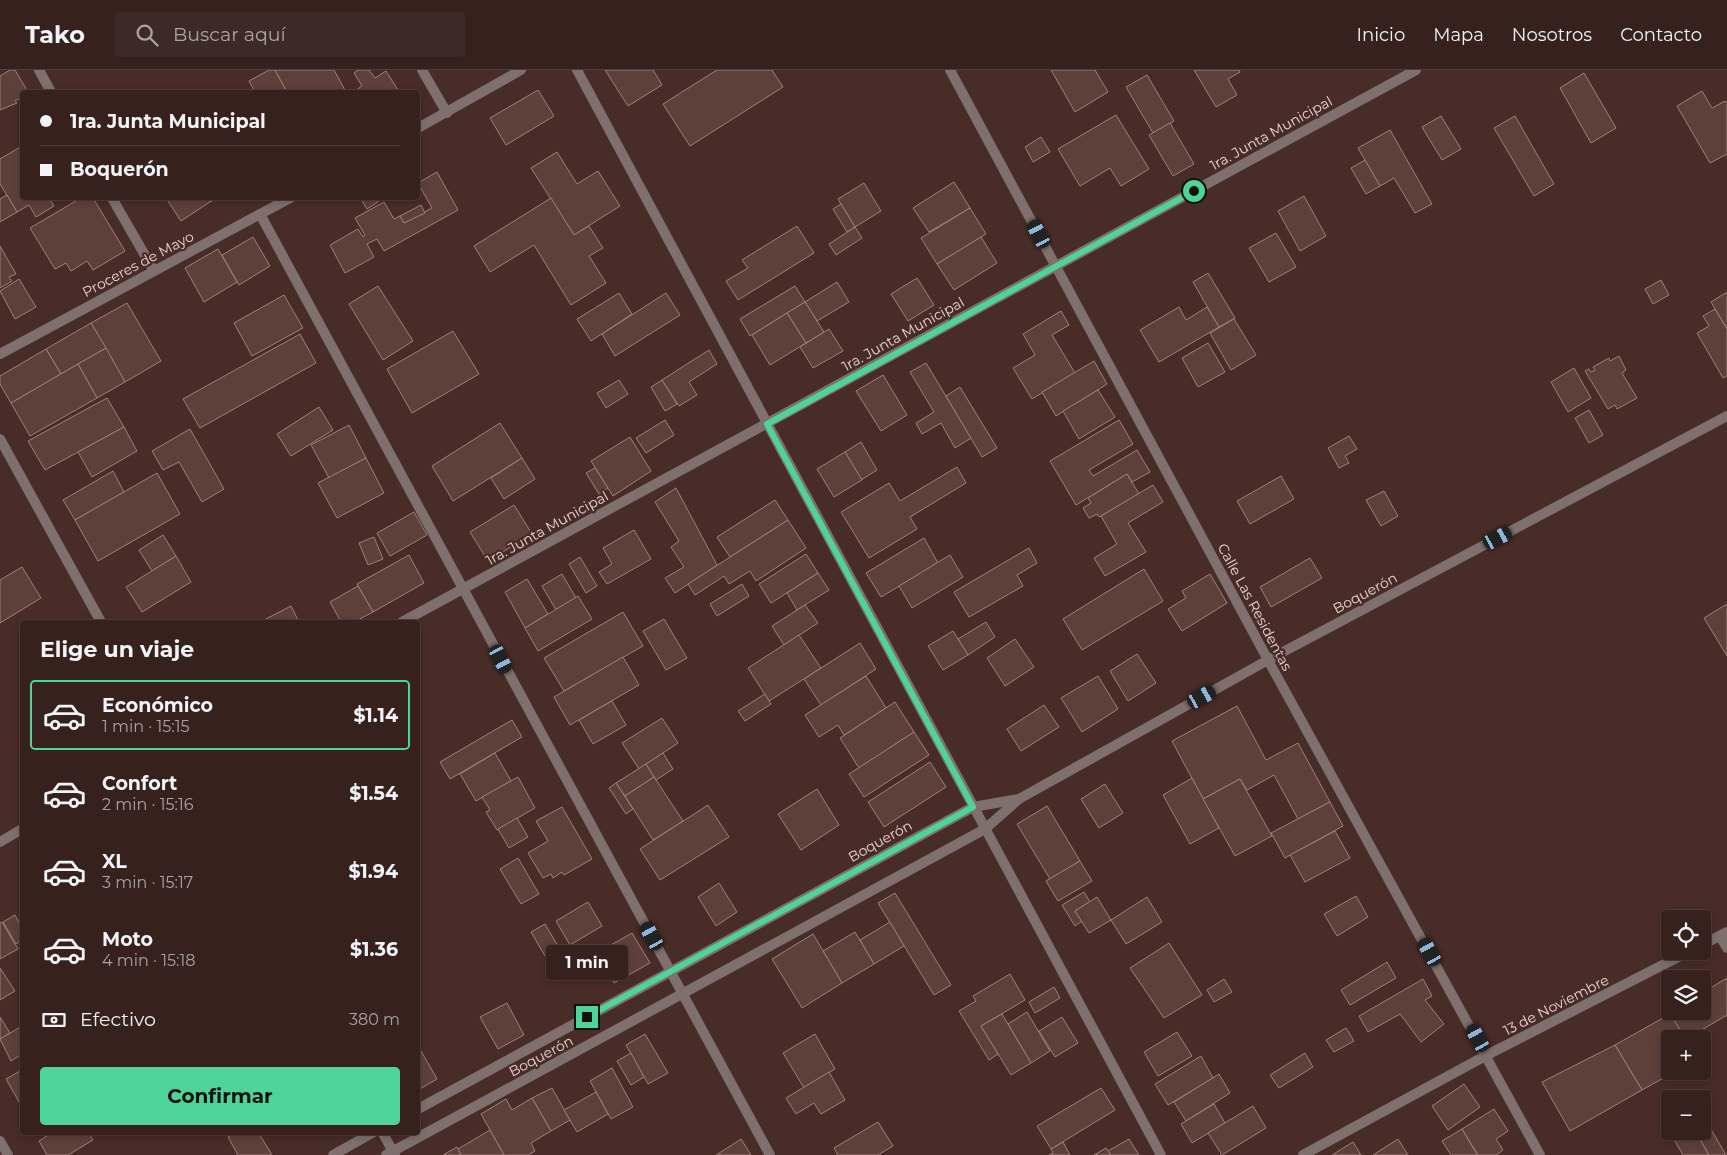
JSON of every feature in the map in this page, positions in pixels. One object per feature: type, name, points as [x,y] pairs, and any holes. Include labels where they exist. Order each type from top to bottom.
[{"type":"street","points":[[38,70],[51,90]]},
{"type":"street","points":[[422,70],[447,113]]},
{"type":"street","points":[[420,127],[522,70]]},
{"type":"street","points":[[577,70],[1161,1155]]},
{"type":"street","name":"Calle Las Residentas","points":[[950,70],[1268,660],[1487,1055],[1540,1155]]},
{"type":"street","name":"1ra. Junta Municipal","points":[[406,620],[1416,70]]},
{"type":"street","points":[[113,200],[154,271]]},
{"type":"street","name":"Proceres de Mayo","points":[[0,354],[286,200]]},
{"type":"street","points":[[260,214],[770,1155]]},
{"type":"street","name":"Boquerón","points":[[391,1154],[985,829],[1019,800],[1268,660],[1727,416]]},
{"type":"street","points":[[0,439],[100,620]]},
{"type":"street","name":"Boquerón","points":[[420,1108],[973,807],[1019,800]]},
{"type":"street","points":[[0,842],[20,830]]},
{"type":"street","points":[[1711,940],[1724,934],[1727,948]]},
{"type":"street","name":"13 de Noviembre","points":[[1303,1155],[1487,1055],[1672,960]]},
{"type":"street","points":[[333,1155],[369,1135]]},
{"type":"street","points":[[383,1135],[391,1154]]},
{"type":"street","points":[[0,1141],[8,1155]]},
{"type":"building","points":[[10,70],[15,70],[27,90],[20,90],[20,98],[15,101],[17,103],[0,110],[0,76]]},
{"type":"building","points":[[269,70],[275,70],[286,90],[254,90],[249,81]]},
{"type":"building","points":[[275,70],[334,70],[345,90],[286,90]]},
{"type":"building","points":[[358,70],[369,70],[375,78],[386,71],[398,90],[356,90],[362,86],[354,73]]},
{"type":"building","points":[[605,70],[653,70],[662,85],[628,106]]},
{"type":"building","points":[[717,70],[772,70],[783,87],[690,146],[663,104]]},
{"type":"building","points":[[1051,70],[1095,70],[1108,92],[1075,112]]},
{"type":"building","points":[[1194,70],[1239,70],[1240,72],[1228,79],[1237,95],[1216,107]]},
{"type":"building","points":[[1584,73],[1616,128],[1591,143],[1560,88]]},
{"type":"building","points":[[1147,75],[1174,121],[1153,133],[1126,87]]},
{"type":"building","points":[[538,90],[554,116],[506,145],[490,118]]},
{"type":"building","points":[[1702,91],[1712,108],[1725,101],[1727,104],[1727,154],[1710,163],[1677,106]]},
{"type":"building","points":[[1116,115],[1149,169],[1121,186],[1110,168],[1080,186],[1058,149]]},
{"type":"building","points":[[1441,116],[1461,149],[1442,160],[1422,127]]},
{"type":"building","points":[[1515,116],[1554,184],[1534,196],[1494,128]]},
{"type":"building","points":[[1170,123],[1194,164],[1173,176],[1149,135]]},
{"type":"building","points":[[1390,130],[1432,204],[1415,213],[1394,178],[1380,186],[1358,148]]},
{"type":"building","points":[[1041,137],[1050,152],[1033,162],[1025,147]]},
{"type":"building","points":[[20,147],[20,200],[50,200],[54,206],[36,217],[29,205],[17,212],[0,184],[0,159]]},
{"type":"building","points":[[557,152],[577,184],[598,171],[620,206],[574,235],[531,168]]},
{"type":"building","points":[[1365,160],[1380,186],[1366,194],[1351,168]]},
{"type":"building","points":[[437,172],[458,210],[384,251],[377,239],[367,244],[374,257],[345,273],[330,245],[358,229],[363,237],[365,235],[355,218],[384,202],[394,219],[400,216],[404,223],[432,208],[420,187],[420,182]]},
{"type":"building","points":[[954,182],[970,208],[929,232],[913,208]]},
{"type":"building","points":[[864,183],[881,211],[855,227],[838,199]]},
{"type":"building","points":[[7,195],[17,212],[0,222],[0,199]]},
{"type":"building","points":[[1304,196],[1326,236],[1300,251],[1278,211]]},
{"type":"building","points":[[551,198],[574,235],[589,226],[603,248],[589,256],[606,283],[571,305],[534,245],[490,272],[474,246]]},
{"type":"building","points":[[78,200],[94,200],[125,251],[93,270],[87,261],[71,271],[66,263],[55,269],[30,228]]},
{"type":"building","points":[[167,200],[208,200],[210,202],[181,221]]},
{"type":"building","points":[[361,200],[377,200],[378,202],[367,209]]},
{"type":"building","points":[[841,204],[855,227],[847,232],[833,209]]},
{"type":"building","points":[[421,205],[425,213],[404,223],[400,216]]},
{"type":"building","points":[[970,208],[986,234],[937,264],[921,238]]},
{"type":"building","points":[[797,226],[814,253],[738,300],[726,281],[748,268],[742,260]]},
{"type":"building","points":[[855,227],[862,238],[836,255],[829,244]]},
{"type":"building","points":[[1276,233],[1296,267],[1269,282],[1249,248]]},
{"type":"building","points":[[253,237],[270,266],[239,285],[222,255]]},
{"type":"building","points":[[981,237],[997,263],[954,290],[937,264]]},
{"type":"building","points":[[0,246],[16,274],[9,277],[12,281],[0,288]]},
{"type":"building","points":[[218,249],[237,282],[204,302],[185,268]]},
{"type":"building","points":[[1208,273],[1235,318],[1219,327],[1193,282]]},
{"type":"building","points":[[917,278],[934,305],[908,321],[891,294]]},
{"type":"building","points":[[19,279],[36,307],[15,319],[0,291]]},
{"type":"building","points":[[1661,280],[1669,295],[1653,304],[1645,289]]},
{"type":"building","points":[[837,282],[849,302],[817,321],[805,302]]},
{"type":"building","points":[[378,286],[413,341],[383,360],[349,304]]},
{"type":"building","points":[[795,286],[805,302],[750,336],[740,319]]},
{"type":"building","points":[[1727,292],[1727,329],[1711,302]]},
{"type":"building","points":[[619,293],[632,314],[591,341],[577,319]]},
{"type":"building","points":[[666,293],[680,315],[615,356],[602,334]]},
{"type":"building","points":[[284,295],[303,328],[252,356],[234,323]]},
{"type":"building","points":[[805,302],[824,332],[806,343],[787,313]]},
{"type":"building","points":[[127,303],[161,361],[125,382],[91,323]]},
{"type":"building","points":[[1179,307],[1186,320],[1207,307],[1219,327],[1159,362],[1140,330]]},
{"type":"building","points":[[1715,309],[1727,329],[1727,376],[1723,378],[1697,333],[1709,326],[1703,316]]},
{"type":"building","points":[[1061,311],[1069,325],[1052,335],[1075,373],[1032,399],[1013,368],[1035,355],[1023,334]]},
{"type":"building","points":[[787,313],[806,343],[770,365],[752,335]]},
{"type":"building","points":[[1234,319],[1256,355],[1231,370],[1210,333]]},
{"type":"building","points":[[91,323],[106,348],[61,374],[46,349]]},
{"type":"building","points":[[829,329],[843,351],[813,368],[800,347]]},
{"type":"building","points":[[453,331],[479,374],[412,413],[387,369]]},
{"type":"building","points":[[300,334],[316,363],[200,428],[183,399]]},
{"type":"building","points":[[1208,343],[1225,372],[1198,387],[1182,358]]},
{"type":"building","points":[[106,348],[125,382],[97,398],[78,364]]},
{"type":"building","points":[[46,349],[61,374],[11,403],[0,384],[0,376]]},
{"type":"building","points":[[709,350],[717,364],[689,382],[697,395],[679,406],[662,380]]},
{"type":"building","points":[[1619,356],[1626,370],[1622,373],[1637,398],[1617,409],[1615,405],[1608,409],[1585,371],[1589,369],[1591,372],[1595,370],[1593,367],[1609,358],[1610,361]]},
{"type":"building","points":[[1094,361],[1107,384],[1056,416],[1042,392]]},
{"type":"building","points":[[926,363],[971,438],[955,448],[941,423],[922,434],[916,423],[934,412],[910,372]]},
{"type":"building","points":[[78,364],[97,398],[30,436],[11,403]]},
{"type":"building","points":[[1574,368],[1591,398],[1568,412],[1551,382]]},
{"type":"building","points":[[883,375],[907,415],[881,431],[856,391]]},
{"type":"building","points":[[619,380],[628,394],[606,408],[597,393]]},
{"type":"building","points":[[662,380],[677,404],[665,411],[651,387]]},
{"type":"building","points":[[960,387],[997,448],[982,457],[946,396]]},
{"type":"building","points":[[1098,390],[1115,417],[1079,439],[1063,411]]},
{"type":"building","points":[[107,398],[124,427],[45,470],[28,441]]},
{"type":"building","points":[[319,407],[333,430],[291,456],[277,434]]},
{"type":"building","points":[[1589,410],[1603,435],[1589,443],[1575,418]]},
{"type":"building","points":[[665,420],[674,435],[646,453],[636,438]]},
{"type":"building","points":[[1119,420],[1133,444],[1089,470],[1093,476],[1137,450],[1150,472],[1132,482],[1127,474],[1076,505],[1050,461]]},
{"type":"building","points":[[500,423],[522,458],[453,501],[432,466]]},
{"type":"building","points":[[349,425],[366,458],[329,478],[311,445]]},
{"type":"building","points":[[124,427],[137,451],[92,477],[78,452]]},
{"type":"building","points":[[190,429],[224,489],[202,502],[179,462],[163,470],[152,451]]},
{"type":"building","points":[[1349,436],[1357,449],[1345,456],[1349,463],[1339,468],[1328,448]]},
{"type":"building","points":[[630,437],[651,471],[613,496],[591,461]]},
{"type":"building","points":[[861,442],[877,470],[861,480],[845,452]]},
{"type":"building","points":[[845,452],[862,480],[834,497],[817,469]]},
{"type":"building","points":[[366,458],[384,493],[337,518],[318,483]]},
{"type":"building","points":[[522,458],[535,479],[504,499],[491,478]]},
{"type":"building","points":[[957,467],[966,483],[910,517],[917,529],[869,558],[841,512],[889,483],[900,501]]},
{"type":"building","points":[[595,468],[608,488],[599,494],[586,473]]},
{"type":"building","points":[[113,471],[124,492],[75,520],[63,500]]},
{"type":"building","points":[[157,473],[180,514],[98,561],[75,520]]},
{"type":"building","points":[[1127,474],[1139,494],[1099,517],[1097,514],[1089,518],[1083,508],[1091,503],[1088,498]]},
{"type":"building","points":[[1281,476],[1294,499],[1250,524],[1237,501]]},
{"type":"building","points":[[1153,485],[1163,502],[1128,523],[1146,552],[1105,576],[1094,558],[1117,544],[1101,516]]},
{"type":"building","points":[[676,488],[717,565],[675,593],[665,578],[684,567],[671,547],[679,541],[655,502]]},
{"type":"building","points":[[1384,491],[1398,516],[1381,526],[1366,500]]},
{"type":"building","points":[[775,500],[788,520],[730,557],[717,537]]},
{"type":"building","points":[[514,505],[532,534],[488,561],[470,532]]},
{"type":"building","points":[[414,512],[427,535],[390,556],[377,533]]},
{"type":"building","points":[[788,520],[806,548],[756,581],[750,571],[729,584],[724,576],[695,595],[688,584]]},
{"type":"building","points":[[634,530],[651,559],[607,584],[599,572],[612,564],[603,548]]},
{"type":"building","points":[[163,535],[176,556],[152,571],[139,550]]},
{"type":"building","points":[[374,537],[383,559],[368,565],[359,543]]},
{"type":"building","points":[[924,538],[938,563],[881,597],[866,573]]},
{"type":"building","points":[[1029,548],[1037,563],[1017,575],[1023,586],[969,617],[954,592]]},
{"type":"building","points":[[806,554],[818,573],[771,603],[759,584]]},
{"type":"building","points":[[409,555],[424,583],[373,612],[357,584]]},
{"type":"building","points":[[950,555],[963,577],[912,608],[899,586]]},
{"type":"building","points":[[176,556],[191,582],[142,612],[126,587]]},
{"type":"building","points":[[580,557],[597,586],[586,593],[569,564]]},
{"type":"building","points":[[1310,558],[1322,578],[1271,607],[1260,587]]},
{"type":"building","points":[[22,567],[41,598],[0,623],[0,580]]},
{"type":"building","points":[[1144,569],[1163,601],[1082,650],[1063,619]]},
{"type":"building","points":[[818,573],[829,590],[797,610],[787,593]]},
{"type":"building","points":[[562,574],[576,598],[556,610],[542,586]]},
{"type":"building","points":[[1210,574],[1227,603],[1182,631],[1168,609],[1186,598],[1182,591]]},
{"type":"building","points":[[527,579],[548,614],[525,628],[505,592]]},
{"type":"building","points":[[742,584],[749,596],[717,616],[710,604]]},
{"type":"building","points":[[358,586],[373,612],[358,620],[340,620],[330,602]]},
{"type":"building","points":[[578,596],[592,619],[538,651],[525,628]]},
{"type":"building","points":[[1727,604],[1727,656],[1704,618]]},
{"type":"building","points":[[805,605],[818,623],[784,645],[772,626]]},
{"type":"building","points":[[291,606],[298,620],[264,620]]},
{"type":"building","points":[[623,612],[643,646],[564,691],[544,658]]},
{"type":"building","points":[[664,619],[687,658],[666,670],[643,631]]},
{"type":"building","points":[[986,622],[995,637],[968,655],[958,639]]},
{"type":"building","points":[[953,631],[968,655],[943,670],[928,646]]},
{"type":"building","points":[[799,635],[821,668],[769,701],[748,668]]},
{"type":"building","points":[[1015,639],[1034,667],[1005,686],[987,658]]},
{"type":"building","points":[[860,643],[876,669],[821,705],[804,679]]},
{"type":"building","points":[[1137,654],[1156,683],[1128,701],[1110,671]]},
{"type":"building","points":[[623,657],[639,685],[570,725],[554,697]]},
{"type":"building","points":[[866,676],[886,708],[844,735],[838,725],[819,737],[805,715]]},
{"type":"building","points":[[1098,676],[1118,709],[1082,732],[1061,698]]},
{"type":"building","points":[[765,694],[771,704],[745,721],[738,711]]},
{"type":"building","points":[[612,701],[626,725],[593,744],[579,720]]},
{"type":"building","points":[[895,702],[914,732],[859,768],[840,738]]},
{"type":"building","points":[[1044,705],[1059,727],[1021,751],[1007,729]]},
{"type":"building","points":[[1237,706],[1266,760],[1298,743],[1330,802],[1298,819],[1274,775],[1247,790],[1240,779],[1203,799],[1172,741]]},
{"type":"building","points":[[662,718],[678,743],[639,769],[622,743]]},
{"type":"building","points":[[512,720],[522,737],[450,779],[440,762]]},
{"type":"building","points":[[914,732],[929,755],[864,797],[849,774]]},
{"type":"building","points":[[495,753],[511,781],[476,801],[460,774]]},
{"type":"building","points":[[663,753],[673,769],[656,780],[646,764]]},
{"type":"building","points":[[930,762],[946,787],[884,827],[868,802]]},
{"type":"building","points":[[646,764],[654,777],[625,796],[616,783]]},
{"type":"building","points":[[518,777],[535,808],[497,830],[486,812],[490,810],[482,797]]},
{"type":"building","points":[[654,777],[683,821],[653,840],[625,796]]},
{"type":"building","points":[[1192,778],[1219,828],[1190,844],[1163,795]]},
{"type":"building","points":[[1240,779],[1272,836],[1235,856],[1203,799]]},
{"type":"building","points":[[616,783],[633,809],[626,814],[609,788]]},
{"type":"building","points":[[1105,784],[1123,813],[1099,828],[1081,799]]},
{"type":"building","points":[[817,789],[839,825],[801,850],[778,814]]},
{"type":"building","points":[[1330,802],[1343,826],[1285,858],[1271,833]]},
{"type":"building","points":[[708,805],[729,837],[660,880],[640,849]]},
{"type":"building","points":[[1047,806],[1080,861],[1050,879],[1017,824]]},
{"type":"building","points":[[562,807],[592,859],[564,875],[562,872],[553,878],[551,874],[543,878],[528,853],[548,841],[536,821]]},
{"type":"building","points":[[517,818],[528,837],[509,848],[498,829]]},
{"type":"building","points":[[1335,831],[1350,858],[1305,882],[1290,855]]},
{"type":"building","points":[[518,858],[539,894],[521,904],[500,869]]},
{"type":"building","points":[[1080,861],[1092,881],[1058,901],[1046,881]]},
{"type":"building","points":[[719,883],[737,912],[716,926],[698,897]]},
{"type":"building","points":[[1084,892],[1090,902],[1075,911],[1082,921],[1075,926],[1062,905]]},
{"type":"building","points":[[895,893],[951,985],[934,995],[878,903]]},
{"type":"building","points":[[1356,896],[1368,917],[1337,936],[1324,914]]},
{"type":"building","points":[[1097,897],[1111,920],[1089,933],[1075,911]]},
{"type":"building","points":[[1147,897],[1162,922],[1126,944],[1111,920]]},
{"type":"building","points":[[588,902],[602,926],[570,945],[556,921]]},
{"type":"building","points":[[15,915],[20,924],[20,941],[16,944],[3,922]]},
{"type":"building","points":[[2,922],[18,949],[0,959],[0,923]]},
{"type":"building","points":[[890,922],[904,946],[874,964],[860,940]]},
{"type":"building","points":[[545,924],[559,948],[545,956],[531,932]]},
{"type":"building","points":[[855,932],[874,964],[842,983],[823,951]]},
{"type":"building","points":[[632,933],[650,963],[614,983],[597,953]]},
{"type":"building","points":[[813,934],[842,983],[802,1008],[772,959]]},
{"type":"building","points":[[1169,943],[1202,995],[1164,1018],[1130,968]]},
{"type":"building","points":[[1387,962],[1396,978],[1350,1005],[1341,990]]},
{"type":"building","points":[[0,968],[15,991],[0,1000]]},
{"type":"building","points":[[1010,974],[1025,1000],[981,1026],[998,1054],[989,1060],[959,1011],[976,1001],[973,996]]},
{"type":"building","points":[[1727,978],[1727,1015],[1701,1030],[1680,1030],[1674,1020],[1711,1020],[1711,988]]},
{"type":"building","points":[[1224,979],[1232,992],[1214,1002],[1207,990]]},
{"type":"building","points":[[1423,979],[1432,996],[1425,1000],[1444,1024],[1421,1042],[1400,1014],[1368,1032],[1359,1016]]},
{"type":"building","points":[[1054,987],[1060,998],[1035,1013],[1029,1002]]},
{"type":"building","points":[[507,1003],[524,1035],[498,1049],[480,1017]]},
{"type":"building","points":[[1027,1012],[1050,1051],[1031,1063],[1008,1024]]},
{"type":"building","points":[[1002,1014],[1031,1063],[1011,1075],[981,1026]]},
{"type":"building","points":[[0,1017],[10,1033],[0,1039]]},
{"type":"building","points":[[1062,1017],[1078,1043],[1055,1057],[1039,1031]]},
{"type":"building","points":[[1661,1019],[1674,1020],[1680,1030],[1661,1030],[1661,1079],[1642,1090],[1615,1045]]},
{"type":"building","points":[[20,1027],[20,1055],[11,1061],[0,1039]]},
{"type":"building","points":[[1346,1028],[1354,1041],[1334,1052],[1326,1040]]},
{"type":"building","points":[[1177,1032],[1192,1056],[1158,1076],[1144,1052]]},
{"type":"building","points":[[645,1034],[668,1073],[648,1084],[626,1045]]},
{"type":"building","points":[[815,1034],[835,1069],[804,1088],[783,1053]]},
{"type":"building","points":[[1615,1045],[1642,1090],[1570,1131],[1542,1082]]},
{"type":"building","points":[[420,1052],[437,1079],[420,1089]]},
{"type":"building","points":[[631,1053],[644,1077],[631,1085],[617,1061]]},
{"type":"building","points":[[1305,1053],[1313,1067],[1279,1088],[1270,1075]]},
{"type":"building","points":[[1201,1056],[1213,1078],[1168,1105],[1155,1084]]},
{"type":"building","points":[[612,1068],[633,1107],[611,1119],[590,1081]]},
{"type":"building","points":[[20,1071],[20,1104],[6,1079]]},
{"type":"building","points":[[829,1072],[845,1100],[821,1114],[814,1103],[796,1114],[786,1098]]},
{"type":"building","points":[[1219,1074],[1230,1093],[1186,1121],[1174,1102]]},
{"type":"building","points":[[1464,1084],[1480,1107],[1448,1130],[1432,1106]]},
{"type":"building","points":[[552,1088],[570,1120],[551,1131],[532,1098]]},
{"type":"building","points":[[1101,1088],[1115,1110],[1051,1149],[1037,1126]]},
{"type":"building","points":[[596,1092],[608,1114],[577,1132],[564,1110]]},
{"type":"building","points":[[532,1098],[551,1131],[531,1143],[535,1151],[528,1155],[504,1155],[481,1114],[506,1099],[512,1110]]},
{"type":"building","points":[[1214,1104],[1225,1123],[1192,1143],[1181,1124]]},
{"type":"building","points":[[1253,1106],[1266,1128],[1222,1155],[1208,1133]]},
{"type":"building","points":[[1494,1109],[1508,1131],[1496,1139],[1503,1150],[1496,1155],[1478,1155],[1462,1129]]},
{"type":"building","points":[[878,1122],[893,1146],[878,1155],[838,1155],[834,1148]]},
{"type":"building","points":[[1462,1129],[1478,1155],[1451,1155],[1442,1141]]},
{"type":"building","points":[[1711,1129],[1726,1155],[1709,1155],[1700,1140],[1711,1140]]},
{"type":"building","points":[[490,1130],[504,1155],[461,1155],[458,1149]]},
{"type":"building","points":[[48,1135],[90,1135],[93,1140],[68,1155],[47,1155],[39,1141]]},
{"type":"building","points":[[231,1135],[260,1135],[272,1155],[238,1155],[228,1137]]},
{"type":"building","points":[[741,1139],[751,1155],[716,1155],[732,1145]]},
{"type":"building","points":[[1129,1139],[1139,1155],[1111,1155],[1108,1151]]},
{"type":"building","points":[[1398,1139],[1408,1155],[1373,1155]]},
{"type":"building","points":[[1674,1140],[1700,1140],[1709,1155],[1683,1155]]},
{"type":"building","points":[[1063,1142],[1070,1155],[1049,1155],[1053,1153],[1051,1149]]},
{"type":"building","points":[[1353,1142],[1361,1155],[1332,1155]]},
{"type":"building","points":[[457,1147],[461,1155],[443,1155]]},
{"type":"building","points":[[1106,1148],[1111,1155],[1094,1155]]},
{"type":"route","points":[[587,1017],[973,807],[767,424],[1194,191]]}]
